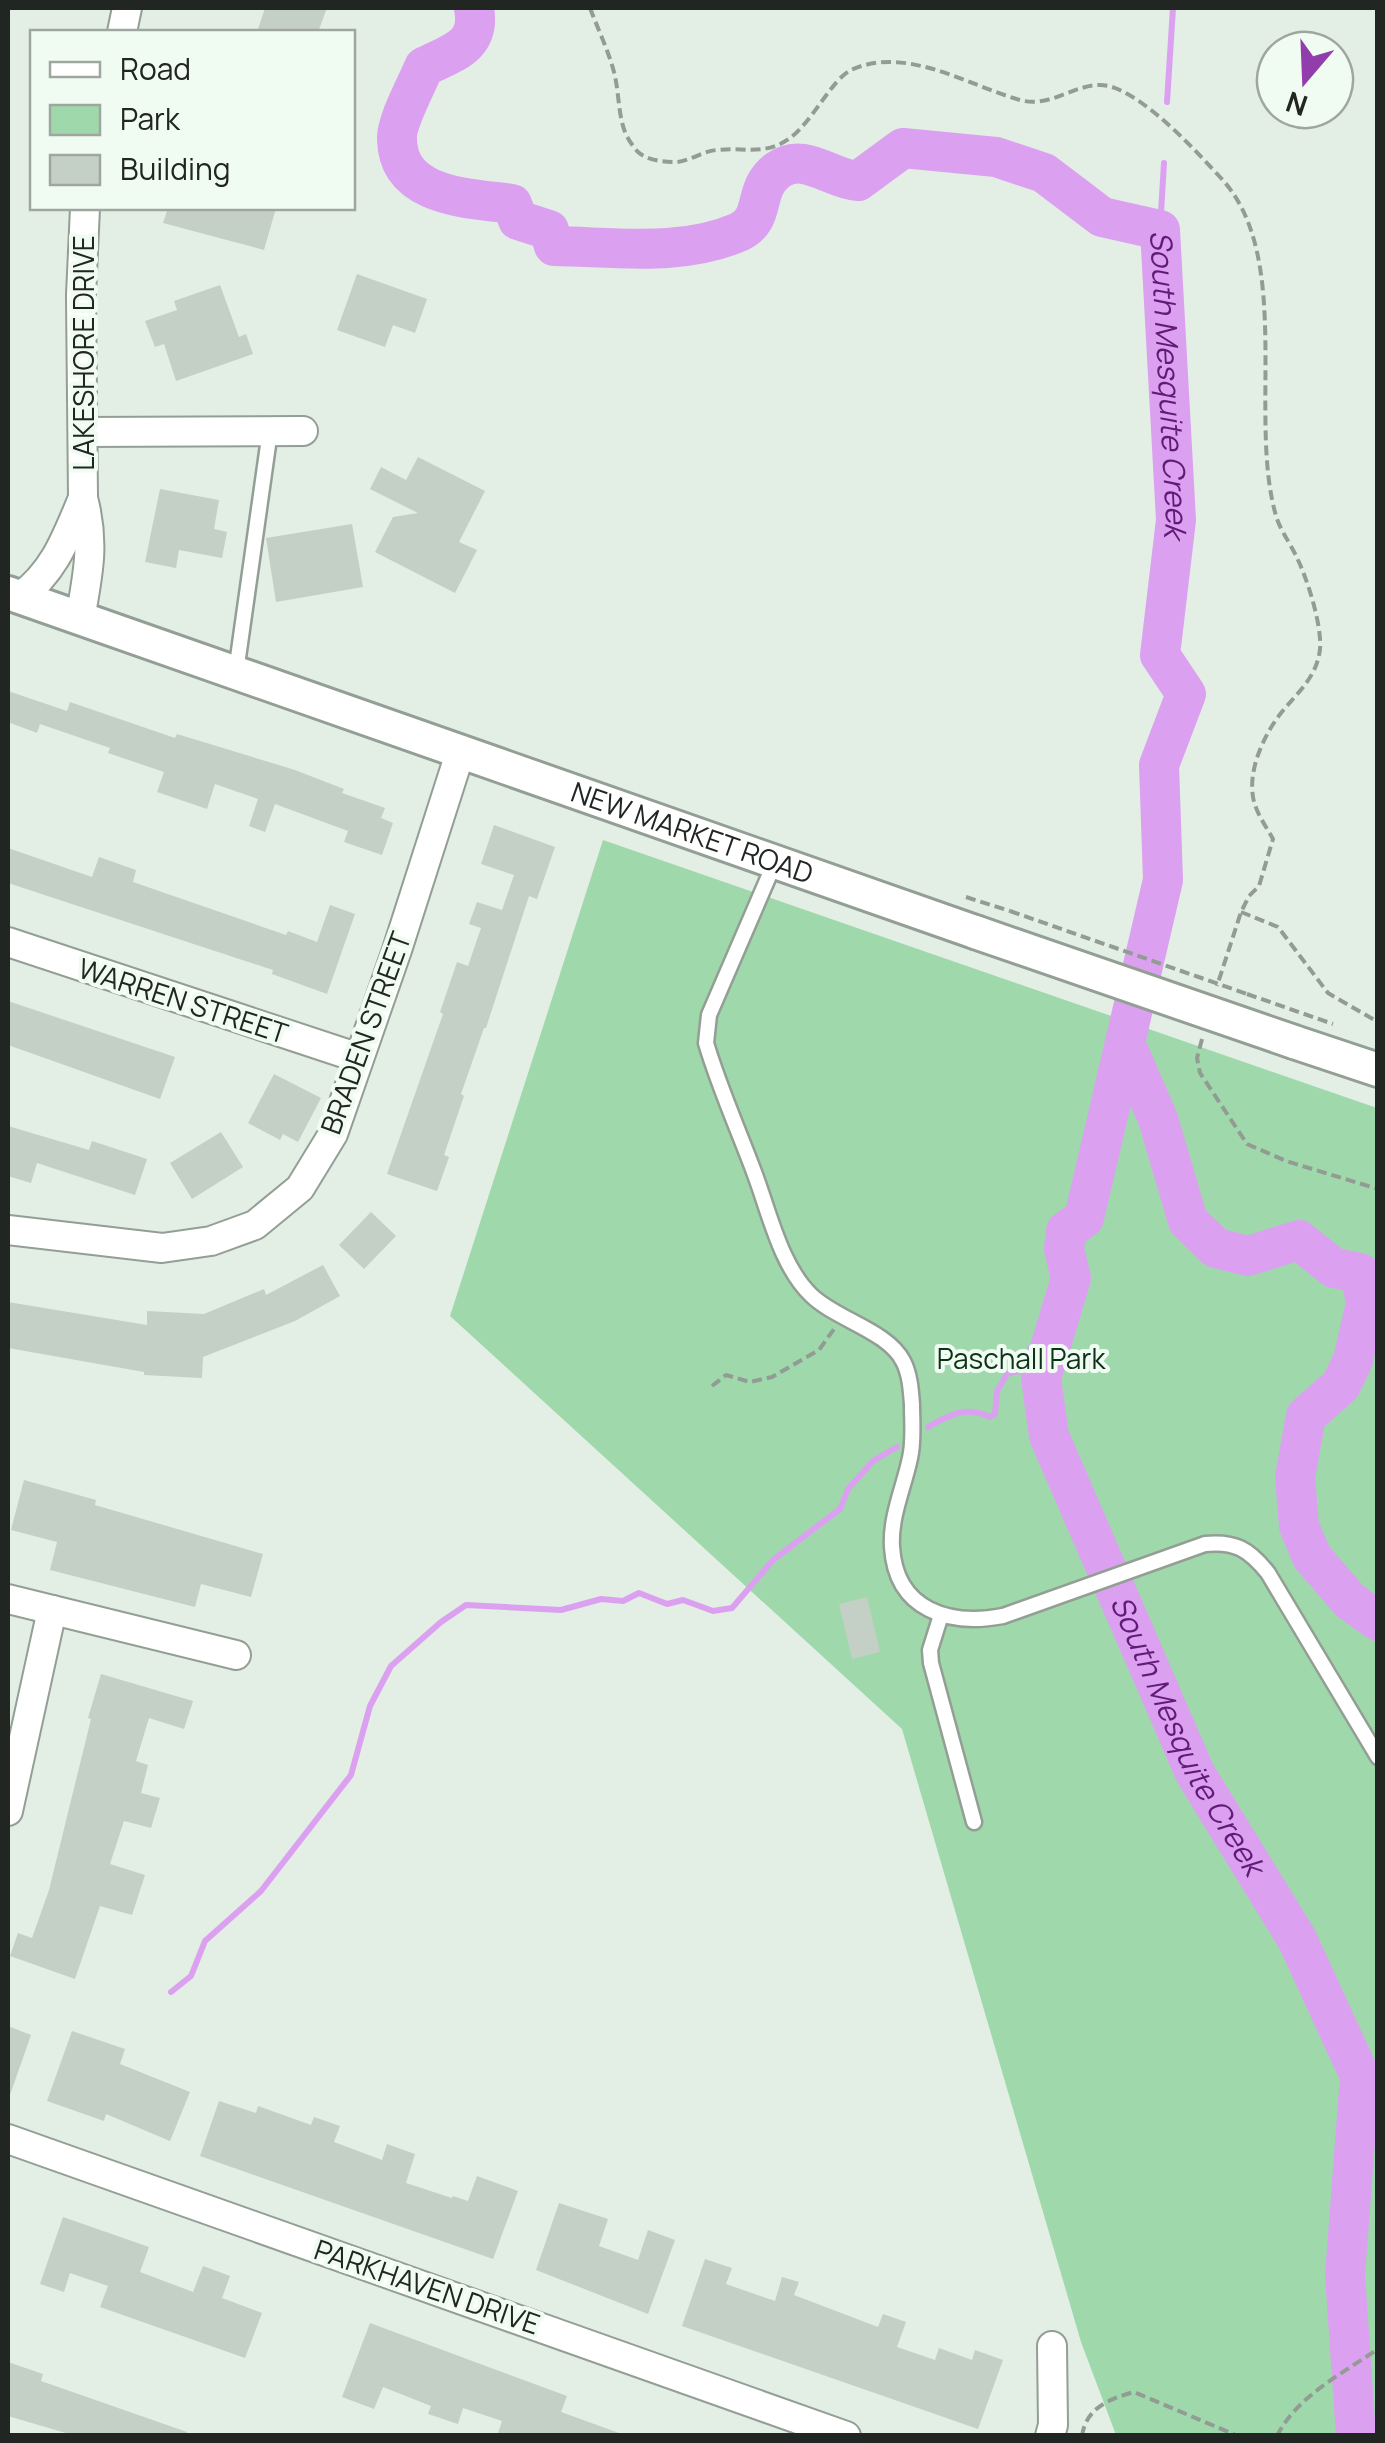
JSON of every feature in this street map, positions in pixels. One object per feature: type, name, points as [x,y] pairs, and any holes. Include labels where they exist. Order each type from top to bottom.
[{"type":"street","name":"LAKESHORE DRIVE","points":[[80,618],[91,556],[91,528],[83,498],[81,295],[85,210]]},
{"type":"street","points":[[83,432],[303,431]]},
{"type":"street","name":"LAKESHORE DRIVE","points":[[14,595],[41,582],[83,498]]},
{"type":"street","name":"NEW MARKET ROAD","points":[[14,595],[1378,1070]]},
{"type":"street","name":"BRADEN STREET","points":[[8,1230],[162,1248],[210,1241],[255,1225],[300,1188],[333,1134],[398,950],[461,750]]},
{"type":"street","name":"WARREN STREET","points":[[8,942],[359,1058]]},
{"type":"street","points":[[8,1598],[236,1655]]},
{"type":"street","points":[[8,1811],[52,1610]]},
{"type":"street","name":"PARKHAVEN DRIVE","points":[[8,2139],[846,2436]]},
{"type":"street","points":[[1050,2436],[1052,2346]]},
{"type":"lane","points":[[236,672],[270,432]]},
{"type":"lane","points":[[776,861],[708,1015],[706,1044],[793,1271],[812,1297],[891,1346],[904,1362],[913,1435],[892,1548],[897,1571],[908,1591],[924,1608],[969,1621],[1003,1616],[1205,1544],[1237,1545],[1248,1550],[1268,1573],[1378,1758]]},
{"type":"lane","points":[[941,1615],[930,1650],[932,1663],[974,1822]]},
{"type":"path","points":[[590,8],[614,70],[625,132],[637,151],[653,160],[679,163],[695,154],[718,150],[760,152],[783,143],[813,118],[846,72],[870,63],[888,62],[975,82],[1020,100],[1042,102],[1082,87],[1112,86],[1142,102],[1224,181],[1246,216],[1254,244],[1264,330],[1265,427],[1271,487],[1278,521],[1310,592],[1320,647],[1305,688],[1266,734],[1260,750],[1252,788],[1255,804],[1274,839],[1259,886],[1241,912],[1214,996]]},
{"type":"path","points":[[1010,911],[1344,1028]]},
{"type":"path","points":[[1241,912],[1278,928],[1328,993],[1378,1022]]},
{"type":"path","points":[[1205,1027],[1197,1058],[1200,1073],[1247,1144],[1378,1189]]},
{"type":"path","points":[[712,1386],[726,1375],[750,1382],[772,1377],[818,1350],[842,1317]]},
{"type":"path","points":[[1276,2436],[1287,2417],[1378,2348]]},
{"type":"path","points":[[1082,2436],[1084,2422],[1094,2408],[1134,2392],[1238,2436]]},
{"type":"green space","name":"Paschall Park","points":[[603,840],[1377,1108],[1377,2435],[1116,2435],[1081,2342],[902,1729],[450,1316]]},
{"type":"building","points":[[265,8],[327,8],[319,30],[258,30]]},
{"type":"building","points":[[167,210],[275,210],[264,250],[163,223]]},
{"type":"building","points":[[357,274],[427,299],[415,333],[393,325],[385,347],[337,330]]},
{"type":"building","points":[[220,285],[239,337],[246,334],[253,354],[176,381],[164,344],[155,347],[145,321],[177,310],[174,301]]},
{"type":"building","points":[[418,457],[485,491],[459,542],[477,550],[455,593],[375,552],[393,517],[418,513],[370,489],[381,467],[406,480]]},
{"type":"building","points":[[160,489],[219,500],[214,529],[227,532],[222,558],[179,550],[176,568],[145,562]]},
{"type":"building","points":[[352,524],[363,587],[276,602],[266,538]]},
{"type":"building","points":[[8,691],[67,711],[70,702],[175,738],[177,734],[295,770],[344,789],[342,793],[385,808],[381,818],[393,823],[382,855],[344,842],[348,831],[275,804],[265,832],[249,826],[258,799],[215,784],[207,809],[157,792],[164,772],[40,724],[37,733],[8,722]]},
{"type":"building","points":[[494,825],[555,847],[537,899],[529,896],[461,1094],[464,1096],[444,1155],[449,1157],[437,1191],[387,1174],[443,1014],[440,1012],[457,962],[468,966],[481,928],[469,924],[477,902],[502,910],[514,875],[481,864]]},
{"type":"building","points":[[8,848],[92,877],[99,857],[136,870],[133,882],[317,942],[330,905],[355,914],[327,994],[272,974],[273,970],[8,883]]},
{"type":"building","points":[[8,1001],[175,1057],[160,1099],[8,1045]]},
{"type":"building","points":[[274,1074],[321,1098],[298,1142],[283,1134],[280,1140],[248,1123]]},
{"type":"building","points":[[8,1126],[89,1150],[92,1141],[147,1159],[135,1195],[37,1163],[31,1183],[8,1176]]},
{"type":"building","points":[[221,1132],[243,1167],[192,1199],[170,1163]]},
{"type":"building","points":[[371,1212],[396,1236],[364,1269],[339,1245]]},
{"type":"building","points":[[323,1265],[340,1296],[295,1321],[203,1357],[202,1378],[144,1375],[8,1348],[8,1302],[147,1325],[147,1311],[204,1314],[264,1289],[266,1295]]},
{"type":"building","points":[[24,1480],[263,1554],[251,1597],[201,1584],[195,1607],[50,1570],[57,1542],[11,1530]]},
{"type":"building","points":[[867,1597],[880,1652],[852,1659],[839,1604]]},
{"type":"building","points":[[101,1674],[193,1701],[184,1729],[149,1718],[136,1761],[148,1765],[141,1793],[160,1798],[151,1828],[124,1821],[110,1864],[145,1875],[132,1915],[100,1906],[75,1979],[10,1956],[18,1933],[32,1938],[49,1890]]},
{"type":"building","points":[[8,2026],[31,2035],[10,2095],[8,2095]]},
{"type":"building","points":[[72,2031],[125,2049],[120,2064],[190,2092],[170,2141],[106,2114],[104,2121],[47,2101]]},
{"type":"building","points":[[219,2101],[256,2113],[258,2106],[311,2125],[314,2117],[340,2126],[334,2142],[382,2160],[387,2144],[415,2154],[406,2183],[452,2198],[468,2201],[477,2176],[518,2191],[493,2259],[200,2156]]},
{"type":"building","points":[[559,2203],[608,2219],[599,2246],[638,2260],[648,2230],[675,2240],[648,2314],[536,2270]]},
{"type":"building","points":[[63,2217],[149,2247],[140,2272],[193,2292],[203,2266],[230,2276],[222,2298],[262,2313],[245,2358],[100,2307],[108,2286],[70,2273],[64,2292],[40,2284]]},
{"type":"building","points":[[705,2259],[732,2268],[726,2284],[775,2301],[782,2277],[799,2282],[794,2295],[878,2327],[883,2314],[906,2322],[897,2347],[935,2360],[939,2348],[972,2360],[975,2350],[1003,2360],[978,2429],[682,2326]]},
{"type":"building","points":[[370,2323],[567,2396],[561,2412],[619,2436],[497,2436],[502,2421],[463,2408],[458,2424],[428,2414],[431,2406],[383,2387],[374,2409],[342,2397]]},
{"type":"building","points":[[8,2362],[43,2374],[41,2381],[187,2432],[187,2436],[76,2436],[8,2416]]},
{"type":"waterway","name":"South Mesquite Creek","points":[[474,8],[475,21],[469,39],[455,52],[424,67],[400,123],[400,158],[409,173],[439,191],[512,204],[518,220],[549,230],[554,246],[648,249],[717,240],[748,226],[770,178],[788,165],[807,165],[858,181],[903,148],[996,157],[1044,173],[1102,217],[1160,230],[1176,520],[1160,655],[1186,694],[1159,765],[1163,880],[1084,1218],[1066,1231],[1064,1249],[1071,1278],[1041,1378],[1049,1436],[1195,1773],[1297,1939],[1360,2076],[1345,2275],[1356,2436]]},
{"type":"waterway","points":[[1167,102],[1173,8]]},
{"type":"waterway","points":[[1160,230],[1164,163]]},
{"type":"waterway","name":"South Mesquite Creek","points":[[1125,1043],[1158,1119],[1188,1221],[1216,1248],[1248,1256],[1299,1240],[1334,1268],[1360,1273],[1366,1303],[1353,1360],[1341,1385],[1306,1416],[1295,1477],[1299,1526],[1312,1557],[1350,1601],[1378,1621]]},
{"type":"waterway","points":[[928,1427],[958,1413],[990,1417],[995,1414],[997,1391],[1007,1374],[1026,1369],[1030,1348],[1053,1338]]},
{"type":"waterway","points":[[171,1992],[191,1976],[205,1941],[261,1891],[351,1775],[370,1706],[391,1666],[441,1622],[466,1605],[561,1610],[601,1599],[623,1601],[639,1593],[667,1604],[683,1600],[713,1611],[732,1608],[773,1560],[840,1509],[848,1489],[873,1461],[897,1447]]}]
